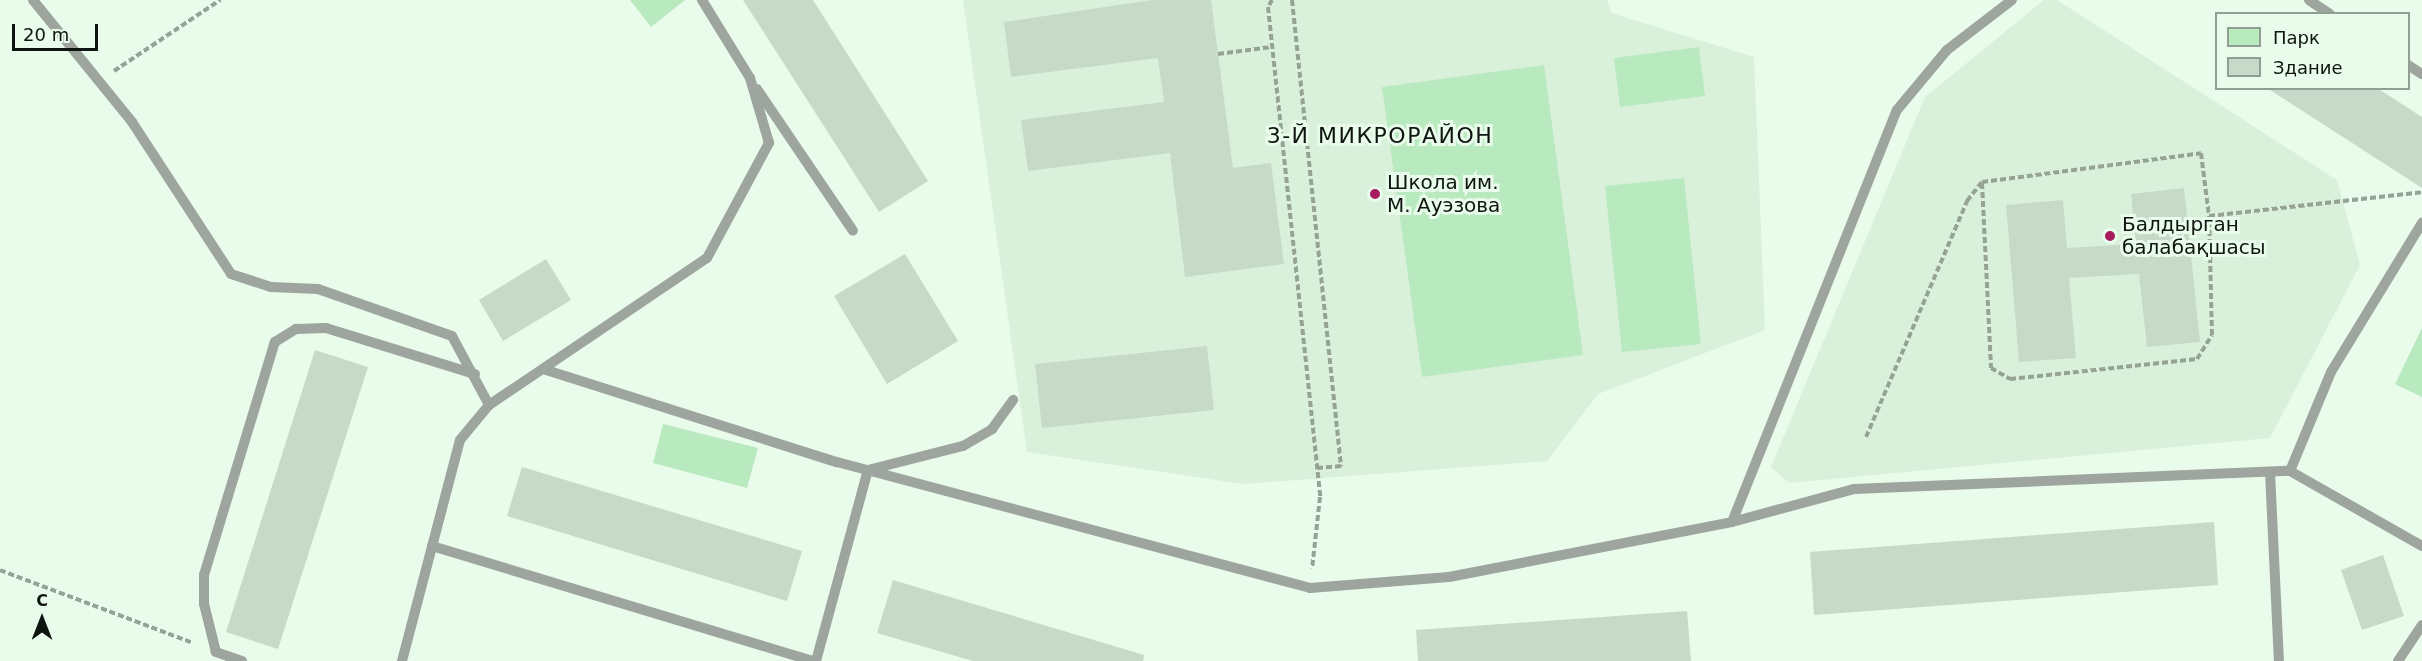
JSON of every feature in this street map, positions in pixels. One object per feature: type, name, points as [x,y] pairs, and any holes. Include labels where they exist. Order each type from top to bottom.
[{"type":"lane","points":[[33,0],[98,81],[231,274],[271,287],[318,289],[420,322],[452,336],[475,374],[489,405]]},
{"type":"lane","points":[[702,0],[750,78],[853,231]]},
{"type":"lane","points":[[1732,522],[1897,110],[1947,50],[2012,0]]},
{"type":"lane","points":[[2309,0],[2327,12]]},
{"type":"lane","points":[[402,661],[460,440],[489,405],[707,258],[769,143],[750,78]]},
{"type":"lane","points":[[2290,471],[2331,372],[2422,223]]},
{"type":"lane","points":[[242,661],[216,652],[204,604],[204,575],[275,342],[296,329],[326,328],[475,374]]},
{"type":"lane","points":[[543,369],[868,470],[1310,588],[1449,577],[1732,522],[1854,489],[2290,471],[2422,546]]},
{"type":"lane","points":[[868,470],[963,446],[992,429],[1013,400]]},
{"type":"lane","points":[[432,546],[815,661],[868,470]]},
{"type":"lane","points":[[2270,472],[2279,661]]},
{"type":"lane","points":[[2398,661],[2422,625]]},
{"type":"path","points":[[98,81],[220,0]]},
{"type":"path","points":[[1272,0],[1272,47],[1320,497],[1310,588]]},
{"type":"path","points":[[1292,0],[1341,466],[1317,468]]},
{"type":"path","points":[[1218,54],[1272,47]]},
{"type":"path","points":[[1866,437],[1967,201],[1982,182],[2201,153],[2209,216],[2212,335],[2197,359],[2010,379],[1991,368],[1982,182]]},
{"type":"path","points":[[2209,216],[2422,192]]},
{"type":"path","points":[[0,570],[216,652]]},
{"type":"shaded area","name":"Школа им. М. Ауэзова","points":[[963,0],[1607,0],[1611,13],[1754,57],[1765,330],[1598,394],[1547,461],[1244,484],[1027,452]]},
{"type":"shaded area","name":"Балдырган балабақшасы","points":[[2044,0],[2057,0],[2337,180],[2360,265],[2270,438],[1789,483],[1771,467],[1925,97]]},
{"type":"green space","points":[[630,0],[685,0],[651,27]]},
{"type":"green space","points":[[1699,47],[1705,96],[1620,107],[1614,58]]},
{"type":"green space","points":[[1544,65],[1583,355],[1422,377],[1382,87]]},
{"type":"green space","points":[[1684,178],[1701,344],[1622,352],[1605,186]]},
{"type":"green space","points":[[2422,328],[2422,397],[2395,384]]},
{"type":"green space","points":[[663,424],[758,448],[747,488],[653,463]]},
{"type":"building","points":[[743,0],[813,0],[928,181],[879,212]]},
{"type":"building","points":[[1152,0],[1211,0],[1233,168],[1271,163],[1284,264],[1185,277],[1170,153],[1028,171],[1021,120],[1164,102],[1158,58],[1011,77],[1004,22]]},
{"type":"building","points":[[2270,90],[2380,90],[2422,117],[2422,188]]},
{"type":"building","points":[[2184,188],[2200,342],[2147,347],[2139,274],[2069,278],[2076,358],[2019,362],[2006,205],[2063,200],[2067,248],[2136,244],[2131,194]]},
{"type":"building","points":[[905,254],[958,341],[887,384],[834,296]]},
{"type":"building","points":[[546,259],[571,300],[503,341],[479,300]]},
{"type":"building","points":[[1207,346],[1214,410],[1042,428],[1035,364]]},
{"type":"building","points":[[315,350],[368,367],[278,649],[226,632]]},
{"type":"building","points":[[522,467],[802,551],[787,601],[507,516]]},
{"type":"building","points":[[2214,522],[2218,585],[1814,615],[1810,552]]},
{"type":"building","points":[[2383,555],[2404,616],[2362,630],[2341,570]]},
{"type":"building","points":[[893,580],[1144,655],[1143,661],[973,661],[877,633]]},
{"type":"building","points":[[1687,611],[1691,661],[1418,661],[1416,630]]},
{"type":"place","name":"Школа им. М. Ауэзова","points":[[1375,194]]},
{"type":"place","name":"Балдырган балабақшасы","points":[[2110,236]]},
{"type":"district","name":"3-Й МИКРОРАЙОН","points":[[1380,136]]}]
